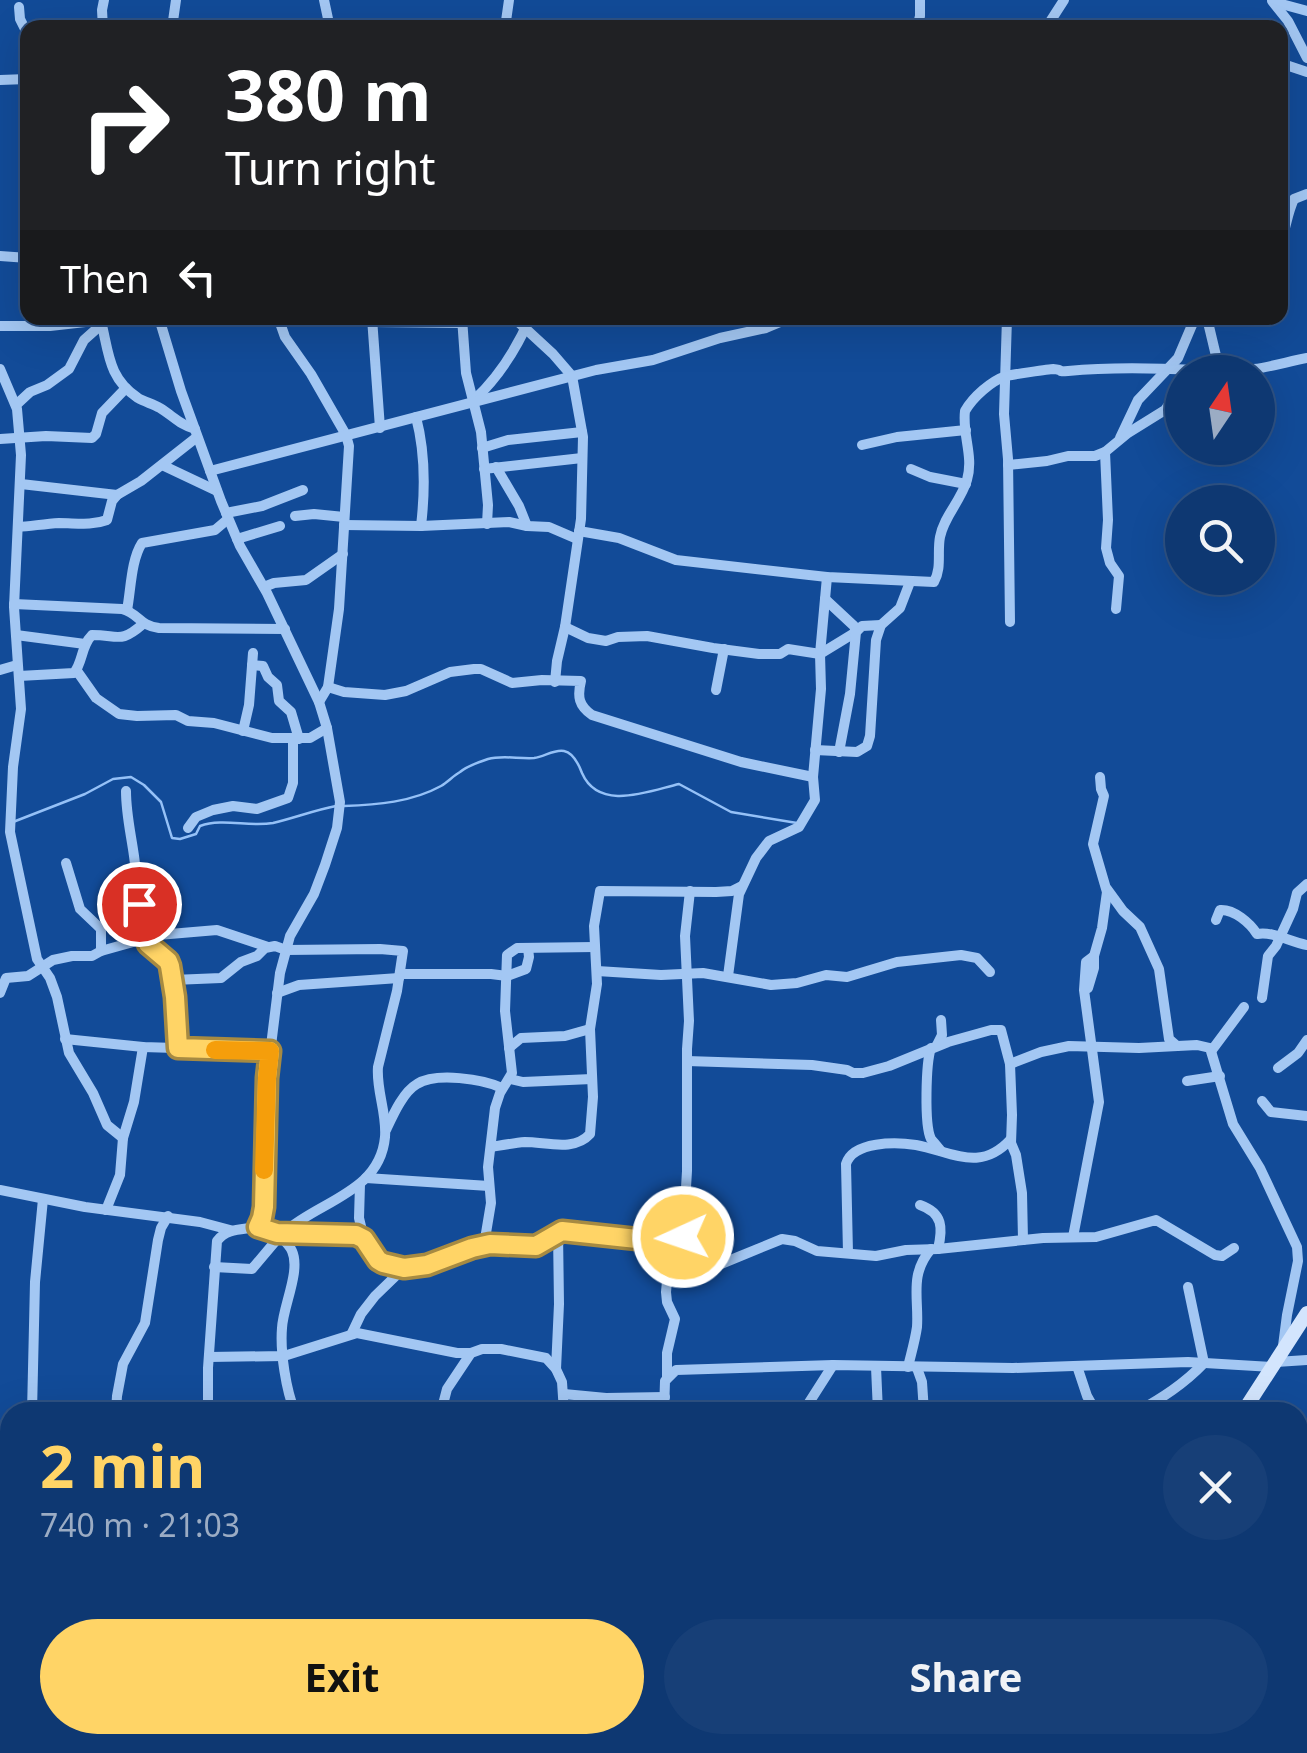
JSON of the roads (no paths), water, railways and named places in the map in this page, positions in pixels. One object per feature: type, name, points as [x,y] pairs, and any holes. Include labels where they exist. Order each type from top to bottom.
[{"type":"street","points":[[1270,1],[1307,11]]},
{"type":"street","points":[[1270,1],[1286,20]]},
{"type":"street","points":[[19,7],[21,20]]},
{"type":"street","points":[[1288,22],[1307,58]]},
{"type":"street","points":[[1288,212],[1294,200],[1307,194]]},
{"type":"street","points":[[0,326],[49,325]]},
{"type":"street","points":[[16,405],[30,392],[64,374],[84,340],[99,325]]},
{"type":"street","points":[[104,325],[114,372],[122,386],[196,433]]},
{"type":"street","points":[[162,325],[217,492],[319,702],[339,806],[336,832],[320,879],[290,936],[277,993],[267,1078],[264,1207],[258,1227]]},
{"type":"street","points":[[281,325],[346,435],[349,450],[339,609],[328,687],[319,702]]},
{"type":"street","points":[[372,325],[380,428]]},
{"type":"street","points":[[462,325],[466,373],[482,448],[490,468],[519,506],[526,526]]},
{"type":"street","points":[[472,402],[505,365],[527,325]]},
{"type":"street","points":[[530,325],[572,376],[582,432],[582,519],[566,627],[556,661],[556,682]]},
{"type":"street","points":[[210,471],[572,376],[652,360],[773,325]]},
{"type":"street","points":[[1008,325],[1004,376],[1010,622]]},
{"type":"street","points":[[1179,355],[1192,325]]},
{"type":"street","points":[[1209,325],[1216,355]]},
{"type":"street","points":[[1275,365],[1307,358]]},
{"type":"street","points":[[294,516],[314,514],[344,521],[421,526],[509,522],[578,535],[620,538],[676,560],[827,576],[934,582],[944,523],[966,484],[970,460],[964,418],[969,404],[1004,376],[1050,369],[1165,368]]},
{"type":"street","points":[[0,369],[16,405],[20,439],[14,604],[22,708],[5,793],[14,858],[34,950],[57,996],[70,1053],[107,1125],[123,1138]]},
{"type":"street","points":[[1119,440],[1138,400],[1165,371]]},
{"type":"street","points":[[0,439],[92,438],[102,413],[126,388]]},
{"type":"street","points":[[1008,465],[1095,456],[1165,410]]},
{"type":"street","points":[[416,418],[424,504],[421,526]]},
{"type":"street","points":[[862,444],[966,430]]},
{"type":"street","points":[[482,448],[508,440],[582,432]]},
{"type":"street","points":[[18,526],[107,520],[117,495],[162,465],[196,433]]},
{"type":"street","points":[[1105,452],[1106,548],[1119,576],[1116,609]]},
{"type":"street","points":[[490,468],[582,458]]},
{"type":"street","points":[[162,465],[217,492]]},
{"type":"street","points":[[488,524],[490,468]]},
{"type":"street","points":[[910,469],[966,484]]},
{"type":"street","points":[[21,484],[117,495]]},
{"type":"street","points":[[127,610],[142,543],[215,530],[227,516],[303,490]]},
{"type":"street","points":[[237,539],[280,526]]},
{"type":"street","points":[[3,555],[16,550]]},
{"type":"street","points":[[264,587],[306,580],[343,554]]},
{"type":"street","points":[[728,976],[738,901],[760,850],[769,841],[799,828],[813,806],[827,576]]},
{"type":"street","points":[[815,750],[864,749],[869,740],[876,640],[881,625],[900,608],[910,582]]},
{"type":"street","points":[[824,600],[856,632],[840,752]]},
{"type":"street","points":[[14,604],[127,610],[142,624],[159,628],[285,629]]},
{"type":"street","points":[[0,670],[71,674],[77,671],[92,635],[122,638],[142,624]]},
{"type":"street","points":[[566,627],[606,641],[647,636],[758,654],[780,654],[788,649],[820,654],[862,626],[881,625]]},
{"type":"street","points":[[16,635],[85,644]]},
{"type":"street","points":[[716,690],[724,649]]},
{"type":"street","points":[[188,828],[196,817],[213,810],[233,806],[257,809],[288,798],[296,739],[291,712],[280,701],[276,683],[253,659],[243,731]]},
{"type":"street","points":[[328,687],[344,692],[385,694],[406,690],[435,676],[474,669],[512,683],[581,682],[578,698],[584,710],[605,720],[741,762],[813,776]]},
{"type":"street","points":[[77,671],[96,698],[119,714],[176,715],[188,722],[214,723],[272,738],[310,738],[327,728]]},
{"type":"street","points":[[1100,776],[1104,796],[1093,844],[1107,888],[1146,937],[1159,969],[1169,1039],[1178,1046]]},
{"type":"street","points":[[126,791],[142,939]]},
{"type":"street","points":[[66,863],[80,909],[101,929],[101,951]]},
{"type":"street","points":[[1262,998],[1268,956],[1298,894],[1307,884]]},
{"type":"street","points":[[492,1147],[526,1142],[574,1144],[587,1138],[591,1130],[590,1029],[597,972],[595,916],[600,891],[716,892],[742,886]]},
{"type":"street","points":[[1073,1237],[1099,1109],[1090,1047],[1088,990],[1107,888]]},
{"type":"street","points":[[690,891],[685,936],[689,1020],[683,1237],[692,1258]]},
{"type":"street","points":[[139,904],[126,906],[114,919],[119,928],[142,939],[168,961],[178,1048]]},
{"type":"street","points":[[1216,920],[1220,910],[1229,910],[1248,922],[1257,934],[1268,932],[1307,944]]},
{"type":"street","points":[[0,993],[6,978],[28,976],[60,958],[92,956],[142,939],[217,930],[286,950],[403,950],[378,1066],[386,1130]]},
{"type":"street","points":[[173,980],[221,978],[268,946]]},
{"type":"street","points":[[484,1245],[490,1211],[488,1167],[495,1108],[512,1066],[505,1011],[508,955],[513,949],[594,947]]},
{"type":"street","points":[[277,993],[299,985],[400,976],[506,976],[526,968],[528,948]]},
{"type":"street","points":[[597,972],[661,976],[703,973],[786,984],[826,975],[846,977],[898,962],[962,954],[978,958],[990,972]]},
{"type":"street","points":[[1212,1050],[1244,1008]]},
{"type":"street","points":[[1070,1046],[1081,1036],[1088,1016]]},
{"type":"street","points":[[1088,1016],[1098,1037],[1116,1047]]},
{"type":"street","points":[[941,1020],[942,1035],[928,1052],[926,1080],[928,1129],[931,1140],[942,1152]]},
{"type":"street","points":[[510,1048],[521,1038],[565,1036],[590,1029]]},
{"type":"street","points":[[687,1060],[812,1065],[863,1073],[933,1047],[998,1029],[1004,1036],[1010,1064],[1011,1140],[1022,1192],[1023,1240]]},
{"type":"street","points":[[65,1039],[143,1047],[270,1051]]},
{"type":"street","points":[[1278,1068],[1298,1054],[1307,1040]]},
{"type":"street","points":[[1010,1064],[1070,1046],[1205,1046],[1212,1050],[1234,1124],[1260,1168],[1297,1248],[1298,1261],[1277,1360]]},
{"type":"street","points":[[106,1210],[120,1176],[123,1138],[134,1102],[143,1047]]},
{"type":"street","points":[[1187,1080],[1220,1076]]},
{"type":"street","points":[[592,1080],[492,1084],[430,1079],[410,1090],[363,1181],[359,1218],[364,1239],[378,1260],[404,1268],[427,1265],[484,1245],[536,1246],[558,1232],[567,1231],[665,1242],[685,1250],[695,1263],[704,1267],[782,1240],[817,1251],[876,1256],[906,1250],[1096,1237],[1156,1220],[1215,1256],[1234,1248]]},
{"type":"street","points":[[1262,1101],[1271,1112],[1307,1116]]},
{"type":"street","points":[[999,1152],[1011,1140]]},
{"type":"street","points":[[848,1253],[846,1164],[849,1154],[856,1149],[917,1146],[955,1157],[978,1158],[1015,1152]]},
{"type":"street","points":[[214,1267],[252,1269],[281,1234],[363,1181],[490,1186]]},
{"type":"street","points":[[0,1190],[232,1230]]},
{"type":"street","points":[[32,1402],[35,1282],[43,1199]]},
{"type":"street","points":[[920,1205],[934,1211],[941,1238],[922,1259],[915,1286],[913,1368],[922,1382],[923,1402]]},
{"type":"street","points":[[116,1402],[123,1364],[145,1323],[160,1228],[168,1216]]},
{"type":"street","points":[[208,1402],[214,1267],[217,1241],[223,1233],[258,1227],[281,1234],[356,1235],[364,1239]]},
{"type":"street","points":[[556,1369],[558,1232]]},
{"type":"street","points":[[281,1234],[293,1254],[282,1326],[292,1402]]},
{"type":"street","points":[[665,1242],[683,1237]]},
{"type":"street","points":[[665,1242],[669,1266],[667,1302],[675,1319],[667,1354],[665,1402]]},
{"type":"street","points":[[906,1250],[919,1269]]},
{"type":"street","points":[[352,1333],[370,1304],[404,1268]]},
{"type":"street","points":[[1188,1287],[1204,1363]]},
{"type":"street","points":[[1250,1402],[1307,1313]]},
{"type":"street","points":[[209,1357],[284,1356],[352,1333],[456,1354],[501,1348],[546,1358],[562,1382],[564,1402]]},
{"type":"street","points":[[444,1402],[447,1388],[472,1353]]},
{"type":"street","points":[[667,1377],[676,1370],[833,1365],[913,1368],[1307,1360]]},
{"type":"street","points":[[1155,1402],[1188,1380],[1204,1363]]},
{"type":"street","points":[[810,1402],[833,1365]]},
{"type":"street","points":[[1077,1366],[1089,1402]]},
{"type":"street","points":[[876,1367],[878,1402]]},
{"type":"street","points":[[564,1394],[665,1397]]},
{"type":"waterway","points":[[344,806],[418,796],[488,759],[534,758],[560,751],[573,757],[590,785],[600,792],[626,796],[679,784],[731,812],[797,823]]},
{"type":"waterway","points":[[13,822],[113,779],[131,777],[161,802],[172,838],[196,834],[200,826],[209,824],[273,823],[336,806]]}]
